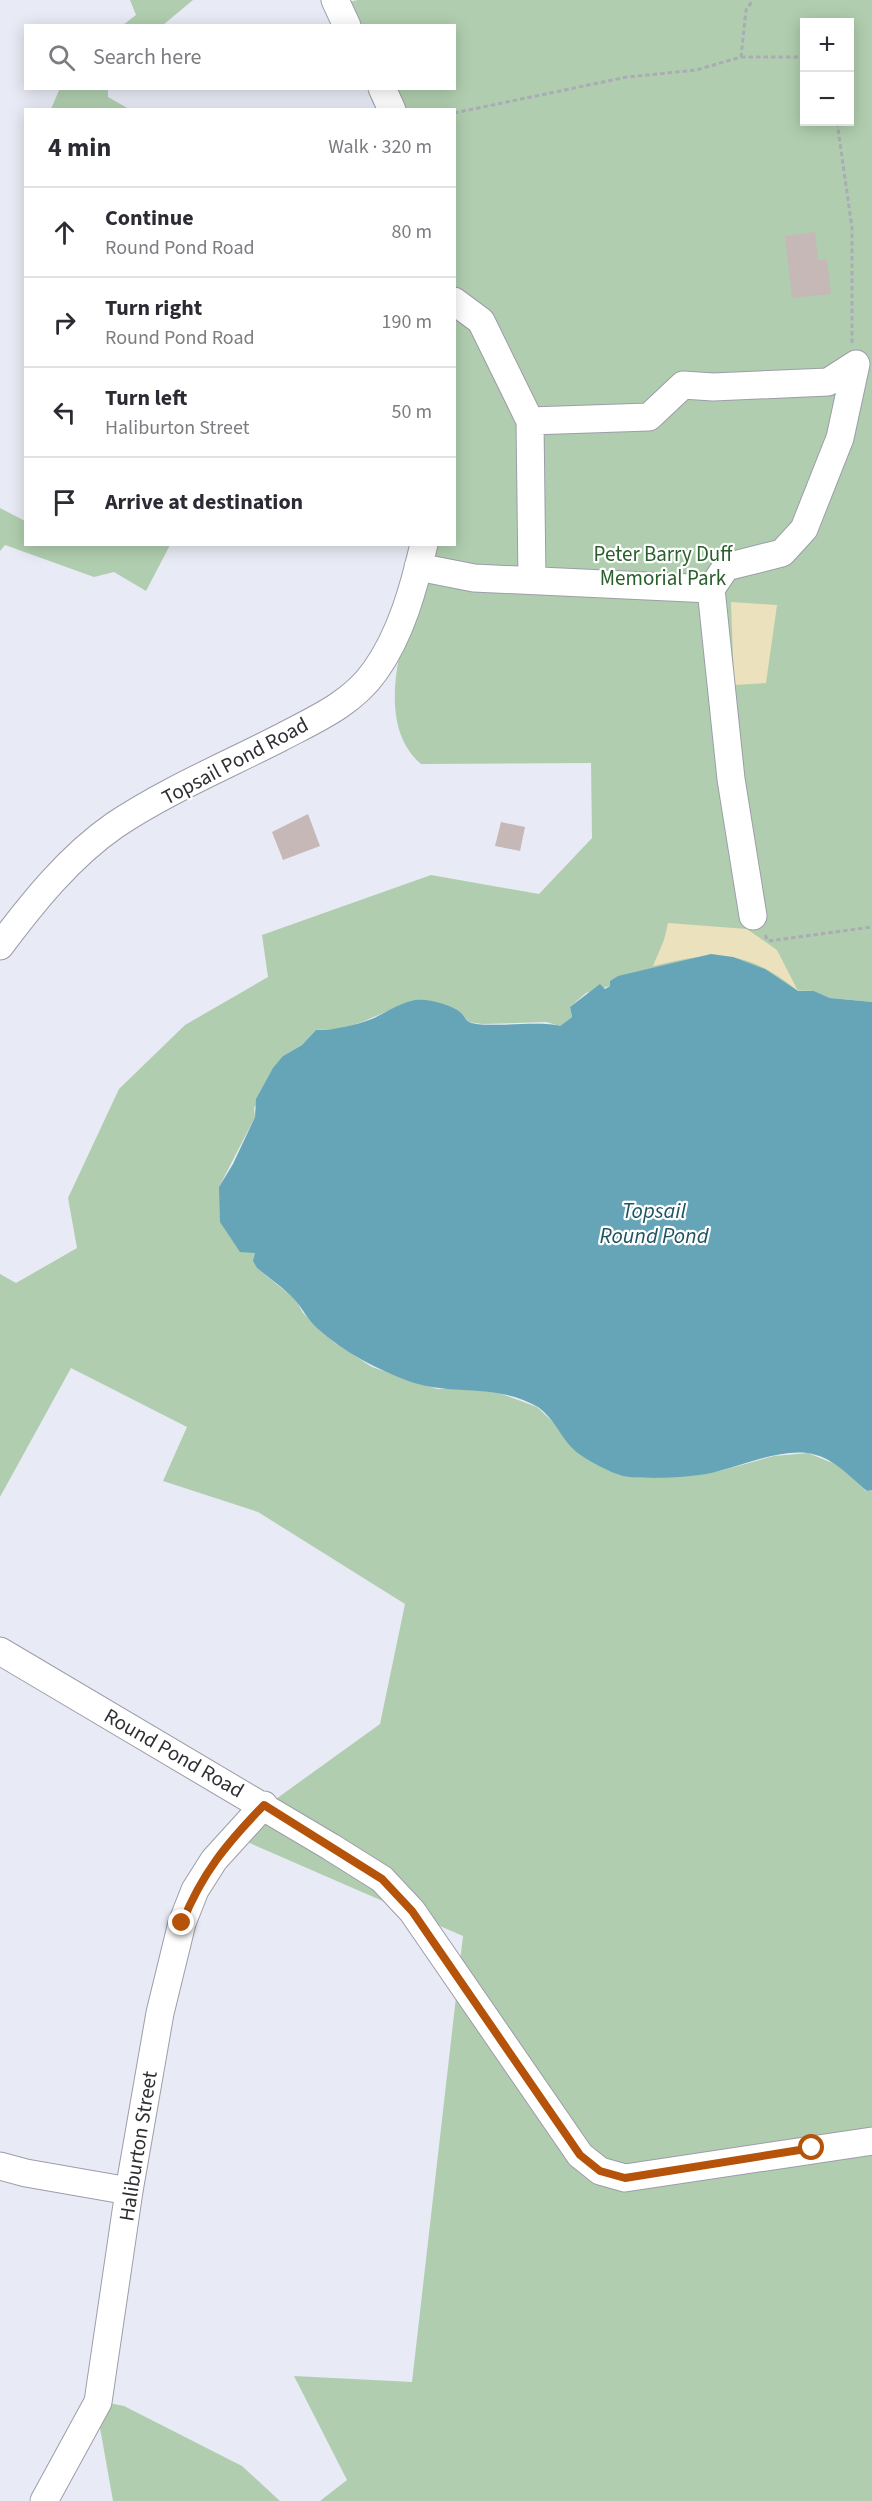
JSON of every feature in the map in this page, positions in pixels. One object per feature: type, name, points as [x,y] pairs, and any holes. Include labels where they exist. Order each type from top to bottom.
[{"type":"street","points":[[335,0],[346,24]]},
{"type":"street","points":[[383,90],[391,108]]},
{"type":"street","points":[[456,302],[481,321],[530,421],[532,580]]},
{"type":"street","points":[[530,421],[649,417],[683,385],[713,387],[828,382],[856,364]]},
{"type":"street","points":[[753,916],[731,779],[711,589],[726,567],[782,553],[804,529],[840,438],[856,364]]},
{"type":"street","points":[[421,556],[474,578],[711,589]]},
{"type":"street","name":"Topsail Pond Road","points":[[0,946],[53,881],[96,839],[148,806],[324,714],[358,691],[375,671],[391,644],[421,556]]},
{"type":"street","name":"Round Pond Road","points":[[0,1651],[264,1805],[382,1879],[412,1911],[505,2043],[568,2139],[580,2155],[600,2171],[625,2178],[872,2141]]},
{"type":"street","name":"Haliburton Street","points":[[44,2501],[98,2402],[129,2191],[160,2013],[182,1923],[195,1890],[214,1860],[264,1805]]},
{"type":"street","points":[[0,2166],[26,2173],[129,2191]]},
{"type":"path","points":[[741,57],[746,10],[753,0]]},
{"type":"path","points":[[456,113],[627,76],[696,70],[741,57],[800,57]]},
{"type":"path","points":[[838,126],[852,228],[852,361],[856,364]]},
{"type":"path","points":[[753,916],[768,941],[872,927]]},
{"type":"green space","points":[[130,0],[193,0],[164,24],[124,24],[136,15]]},
{"type":"green space","name":"Peter Barry Duff Memorial Park","points":[[358,0],[872,0],[872,1002],[830,998],[814,991],[610,986],[586,993],[570,1007],[572,1017],[560,1026],[546,1022],[482,1024],[469,1022],[460,1012],[411,1001],[341,1029],[316,1030],[302,1045],[283,1056],[254,1108],[255,1117],[219,1187],[255,1252],[257,1268],[296,1300],[303,1313],[335,1343],[372,1367],[437,1389],[469,1388],[502,1394],[537,1407],[554,1423],[573,1449],[598,1465],[628,1477],[654,1478],[720,1471],[774,1456],[808,1453],[840,1466],[866,1491],[872,1490],[872,2501],[320,2501],[347,2480],[294,2376],[412,2382],[463,1936],[245,1841],[276,1799],[380,1724],[405,1604],[258,1512],[163,1481],[187,1427],[71,1368],[0,1497],[0,1274],[16,1283],[77,1248],[68,1198],[119,1089],[185,1025],[268,977],[262,935],[431,875],[539,894],[592,838],[591,763],[421,764],[404,743],[396,717],[395,688],[399,658],[434,546],[456,546],[456,108],[405,108],[396,90],[456,90],[456,24],[360,24],[349,2]]},
{"type":"green space","points":[[59,90],[108,90],[108,97],[127,108],[51,108]]},
{"type":"green space","points":[[0,508],[24,520],[24,546],[169,546],[146,591],[114,572],[94,577],[5,545],[0,551]]},
{"type":"green space","points":[[94,2394],[104,2402],[124,2406],[242,2466],[280,2501],[113,2501]]},
{"type":"sand","points":[[731,602],[777,605],[766,683],[734,685]]},
{"type":"sand","points":[[668,923],[747,929],[777,950],[798,991],[762,967],[729,957],[694,958],[653,966],[664,940]]},
{"type":"water","name":"Topsail Round Pond","points":[[711,954],[733,957],[765,969],[798,991],[814,991],[830,998],[872,1002],[872,1490],[867,1491],[832,1462],[807,1453],[762,1458],[719,1471],[686,1477],[623,1476],[577,1453],[544,1411],[523,1400],[491,1392],[427,1386],[411,1382],[385,1372],[350,1353],[317,1328],[291,1296],[257,1268],[253,1261],[255,1253],[240,1252],[220,1222],[219,1187],[233,1164],[255,1117],[256,1099],[273,1068],[283,1056],[302,1045],[316,1030],[356,1024],[416,1000],[450,1006],[460,1012],[469,1022],[476,1024],[560,1026],[572,1017],[570,1007],[600,984],[605,989],[610,986],[610,981],[618,976]]},
{"type":"building","points":[[815,232],[818,260],[827,259],[831,294],[792,298],[785,236]]},
{"type":"building","points":[[308,814],[320,846],[283,860],[272,832]]},
{"type":"building","points":[[501,822],[525,827],[520,851],[495,846]]},
{"type":"route","points":[[182,1923],[195,1890],[214,1860],[264,1805],[382,1879],[412,1911],[580,2155],[600,2171],[625,2178],[812,2148]]}]
